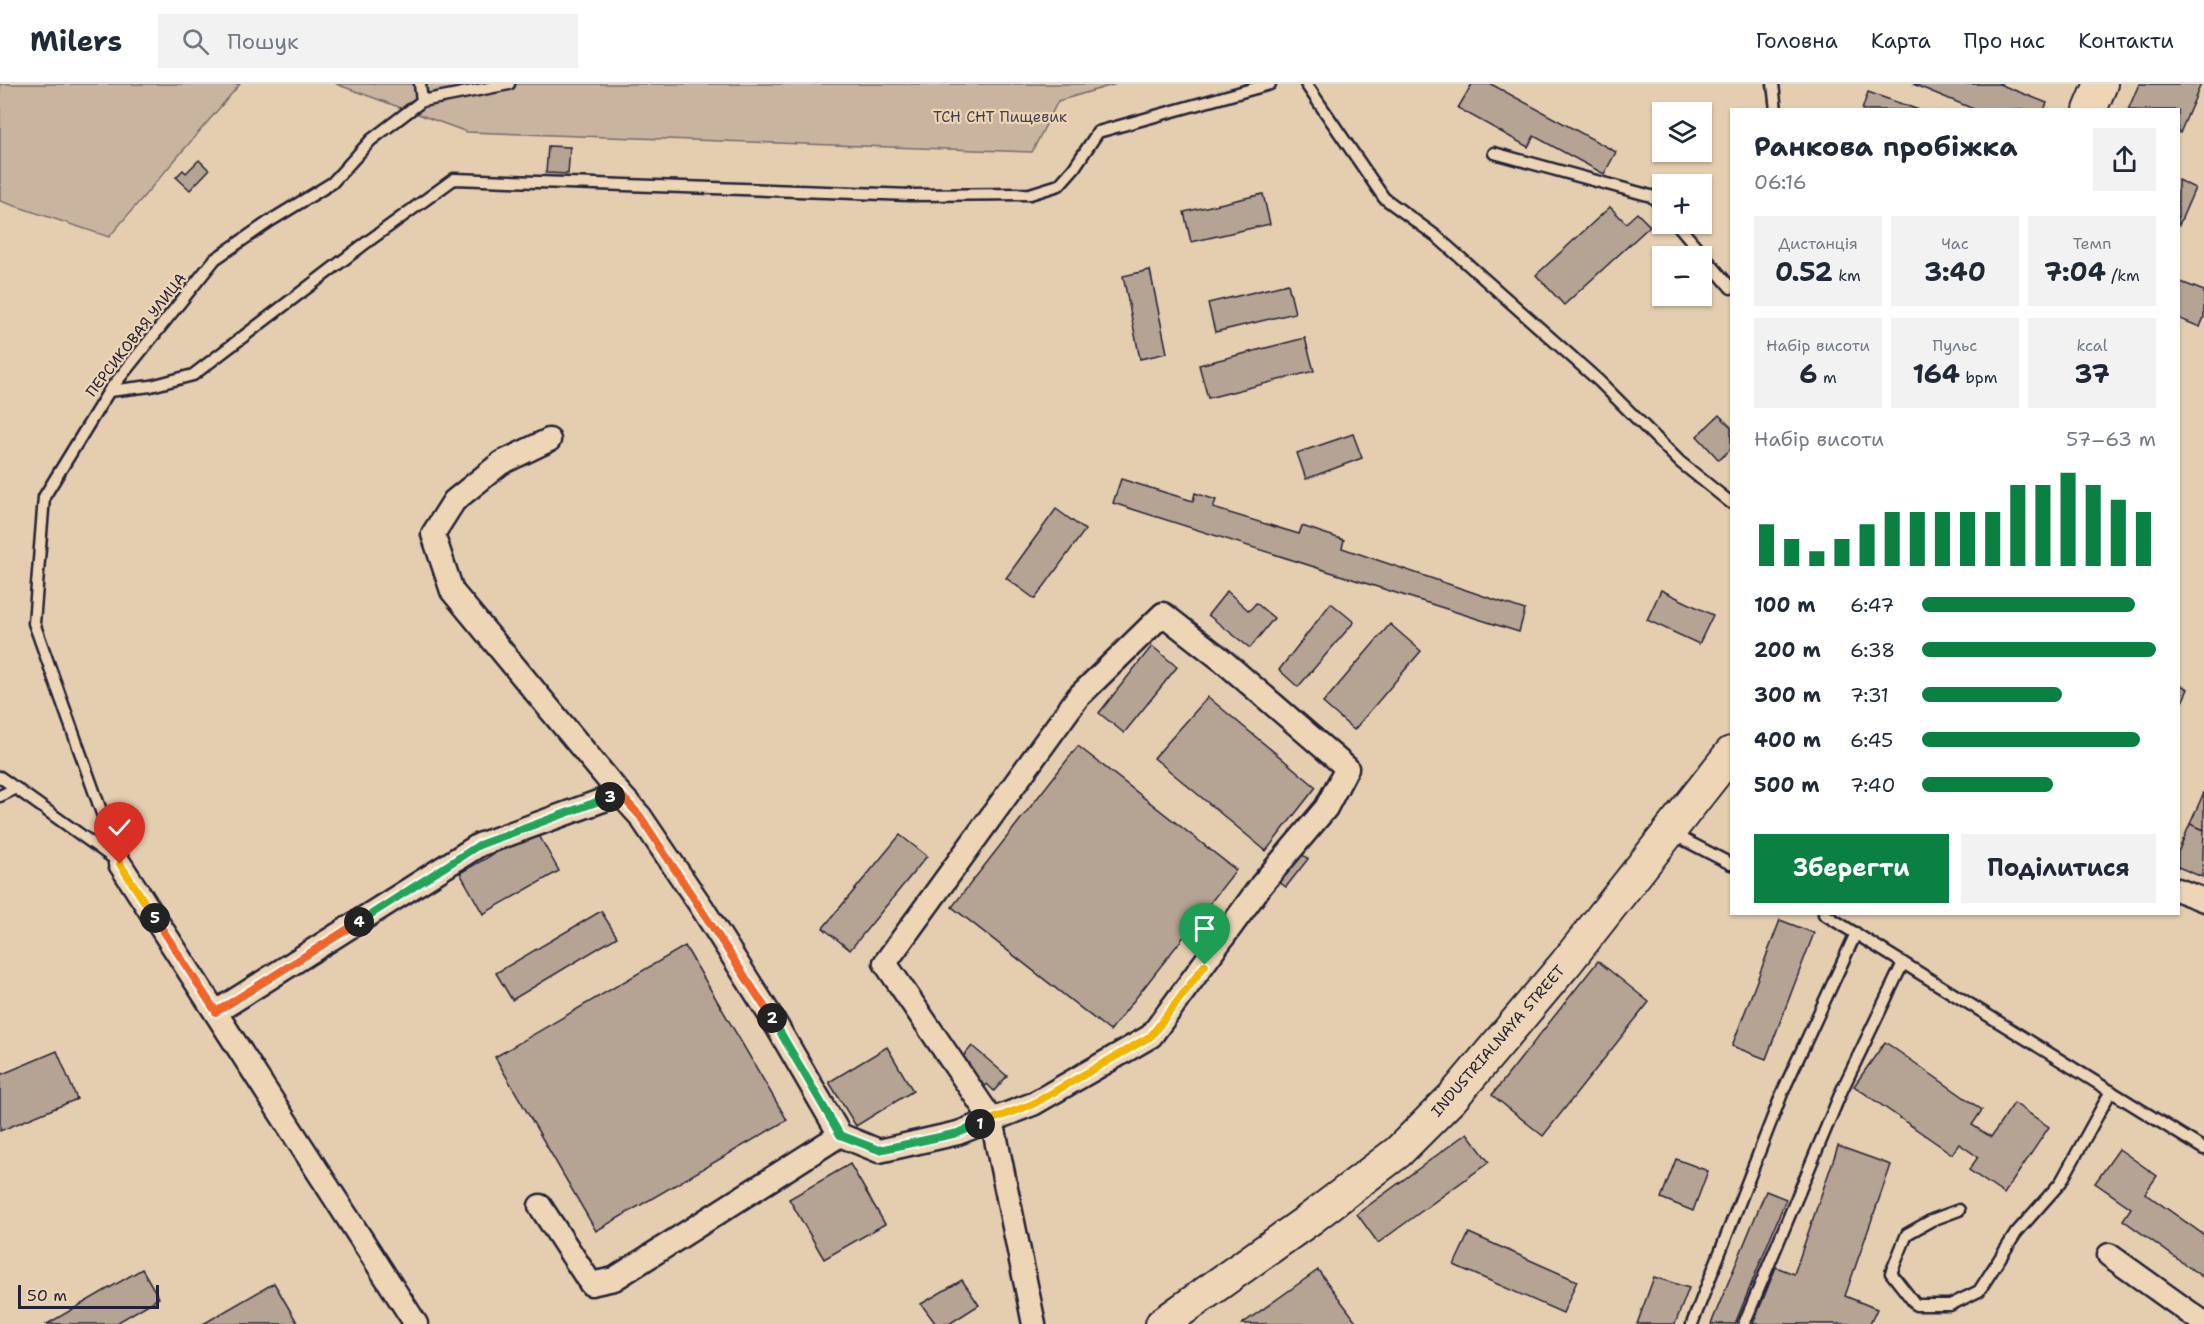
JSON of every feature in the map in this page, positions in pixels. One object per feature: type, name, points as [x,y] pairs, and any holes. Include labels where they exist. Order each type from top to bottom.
[{"type":"main road","points":[[2091,108],[2101,84]]},
{"type":"main road","name":"INDUSTRIALNAYA STREET","points":[[1162,1324],[1310,1219],[1406,1144],[1453,1097],[1566,963],[1730,754]]},
{"type":"street","points":[[549,440],[501,463],[454,501],[433,534],[452,591],[640,816],[701,906],[775,1023],[840,1135],[879,1150],[958,1133],[992,1120],[1033,1104],[1151,1036],[1262,884],[1326,808],[1347,768],[1222,660],[1163,614],[1078,698],[885,963],[992,1120],[1034,1324]]},
{"type":"street","points":[[216,1012],[479,845],[620,794]]},
{"type":"street","points":[[120,864],[416,1324]]},
{"type":"street","points":[[2180,891],[2204,900]]},
{"type":"street","points":[[540,1206],[591,1284],[614,1279],[840,1135]]},
{"type":"street","points":[[2109,1255],[2204,1323]]},
{"type":"lane","points":[[420,84],[422,101]]},
{"type":"lane","name":"ПЕРСИКОВАЯ УЛИЦА","points":[[120,864],[34,623],[44,497],[109,391],[215,259],[270,221],[332,183],[370,140],[422,101],[509,84]]},
{"type":"lane","points":[[109,391],[151,386],[193,375],[454,179],[911,195],[1030,194],[1059,185],[1074,168],[1098,132],[1270,84]]},
{"type":"lane","points":[[1306,84],[1384,198],[1436,236],[1599,381],[1680,462],[1730,503]]},
{"type":"lane","points":[[1773,84],[1776,108]]},
{"type":"lane","points":[[1494,153],[1652,197]]},
{"type":"lane","points":[[1685,234],[1730,287]]},
{"type":"lane","points":[[0,777],[120,864]]},
{"type":"lane","points":[[0,796],[16,788]]},
{"type":"lane","points":[[1668,831],[1730,863]]},
{"type":"lane","points":[[1826,915],[2204,1149]]},
{"type":"lane","points":[[1692,1324],[1783,1091],[1856,933]]},
{"type":"lane","points":[[1744,1324],[1842,1090],[1903,963]]},
{"type":"lane","points":[[1959,1210],[1932,1220],[1907,1234],[1891,1273],[1916,1305],[1950,1305],[1979,1291],[2016,1233],[2061,1182],[2111,1091]]},
{"type":"green space","points":[[0,84],[240,84],[109,237],[0,201]]},
{"type":"green space","name":"ТСН СНТ Пищевик","points":[[336,84],[1116,84],[1058,101],[1032,152],[467,132]]},
{"type":"building","points":[[1472,84],[1491,84],[1616,152],[1604,174],[1534,136],[1528,147],[1458,108]]},
{"type":"building","points":[[1913,84],[1999,84],[2047,103],[2045,108],[1971,108]]},
{"type":"building","points":[[2139,84],[2201,84],[2180,133],[2180,108],[2129,108]]},
{"type":"building","points":[[1868,92],[1913,108],[1863,108]]},
{"type":"building","points":[[548,146],[570,147],[568,174],[546,173]]},
{"type":"building","points":[[199,160],[209,170],[190,190],[176,177],[183,170],[186,173]]},
{"type":"building","points":[[2180,181],[2195,188],[2180,223]]},
{"type":"building","points":[[1263,194],[1270,224],[1191,242],[1184,212]]},
{"type":"building","points":[[1610,207],[1626,223],[1637,213],[1650,226],[1564,305],[1536,275]]},
{"type":"building","points":[[1150,270],[1167,353],[1140,359],[1123,276]]},
{"type":"building","points":[[2181,282],[2204,291],[2204,317],[2200,327],[2180,319]]},
{"type":"building","points":[[1288,284],[1295,313],[1215,332],[1208,303]]},
{"type":"building","points":[[1305,338],[1314,371],[1208,398],[1199,365]]},
{"type":"building","points":[[1719,415],[1730,426],[1730,450],[1719,460],[1697,436]]},
{"type":"building","points":[[1353,434],[1362,458],[1306,479],[1297,453]]},
{"type":"building","points":[[1121,479],[1193,501],[1195,493],[1216,500],[1213,508],[1299,534],[1302,526],[1344,540],[1342,548],[1525,610],[1519,632],[1113,503]]},
{"type":"building","points":[[1056,509],[1085,530],[1035,599],[1006,578]]},
{"type":"building","points":[[1661,590],[1713,615],[1699,644],[1647,620]]},
{"type":"building","points":[[1227,591],[1249,611],[1256,603],[1274,618],[1250,648],[1208,615]]},
{"type":"building","points":[[1331,603],[1354,622],[1298,687],[1279,670]]},
{"type":"building","points":[[1390,624],[1421,651],[1354,730],[1323,703]]},
{"type":"building","points":[[1152,646],[1177,667],[1124,733],[1099,713]]},
{"type":"building","points":[[2180,685],[2188,689],[2180,707]]},
{"type":"building","points":[[1208,697],[1316,787],[1266,851],[1154,758]]},
{"type":"building","points":[[1078,746],[1236,870],[1110,1031],[952,907]]},
{"type":"building","points":[[2204,792],[2204,830],[2190,824]]},
{"type":"building","points":[[2190,824],[2204,830],[2202,877],[2180,868],[2180,847]]},
{"type":"building","points":[[536,830],[559,871],[483,914],[460,873]]},
{"type":"building","points":[[900,835],[927,856],[850,950],[823,928]]},
{"type":"building","points":[[1294,848],[1308,859],[1286,887],[1272,877]]},
{"type":"building","points":[[601,911],[617,937],[512,1000],[496,973]]},
{"type":"building","points":[[1780,920],[1814,933],[1766,1059],[1732,1046]]},
{"type":"building","points":[[685,946],[787,1120],[596,1231],[495,1057]]},
{"type":"building","points":[[1598,961],[1649,1002],[1543,1136],[1492,1095]]},
{"type":"building","points":[[1885,1042],[1982,1110],[1972,1125],[1991,1137],[2014,1103],[2049,1127],[2004,1194],[1969,1170],[1978,1157],[1959,1144],[1952,1154],[1854,1086]]},
{"type":"building","points":[[972,1046],[1007,1076],[994,1091],[987,1084],[983,1089],[959,1061]]},
{"type":"building","points":[[887,1047],[913,1091],[856,1126],[829,1082]]},
{"type":"building","points":[[57,1051],[77,1099],[0,1131],[0,1075]]},
{"type":"building","points":[[1467,1133],[1489,1162],[1378,1243],[1357,1214]]},
{"type":"building","points":[[1838,1146],[1891,1165],[1845,1296],[1877,1309],[1870,1324],[1753,1324],[1776,1267],[1794,1274]]},
{"type":"building","points":[[2119,1149],[2157,1176],[2145,1193],[2204,1235],[2204,1278],[2123,1220],[2131,1208],[2095,1183]]},
{"type":"building","points":[[1676,1159],[1708,1171],[1693,1211],[1661,1198]]},
{"type":"building","points":[[850,1164],[885,1224],[824,1259],[789,1199]]},
{"type":"building","points":[[1766,1191],[1786,1199],[1735,1324],[1711,1324]]},
{"type":"building","points":[[1469,1233],[1577,1281],[1563,1313],[1454,1265]]},
{"type":"building","points":[[142,1269],[159,1298],[115,1324],[47,1324]]},
{"type":"building","points":[[1318,1270],[1358,1324],[1242,1324]]},
{"type":"building","points":[[1654,1277],[1689,1288],[1675,1324],[1637,1324]]},
{"type":"building","points":[[962,1280],[979,1305],[949,1324],[936,1324],[921,1304]]},
{"type":"building","points":[[274,1283],[298,1324],[203,1324]]},
{"type":"route","points":[[120,864],[216,1012],[479,845],[620,794],[640,816],[701,906],[775,1023],[840,1135],[879,1150],[958,1133],[1033,1104],[1096,1069],[1151,1036],[1205,965]]}]
